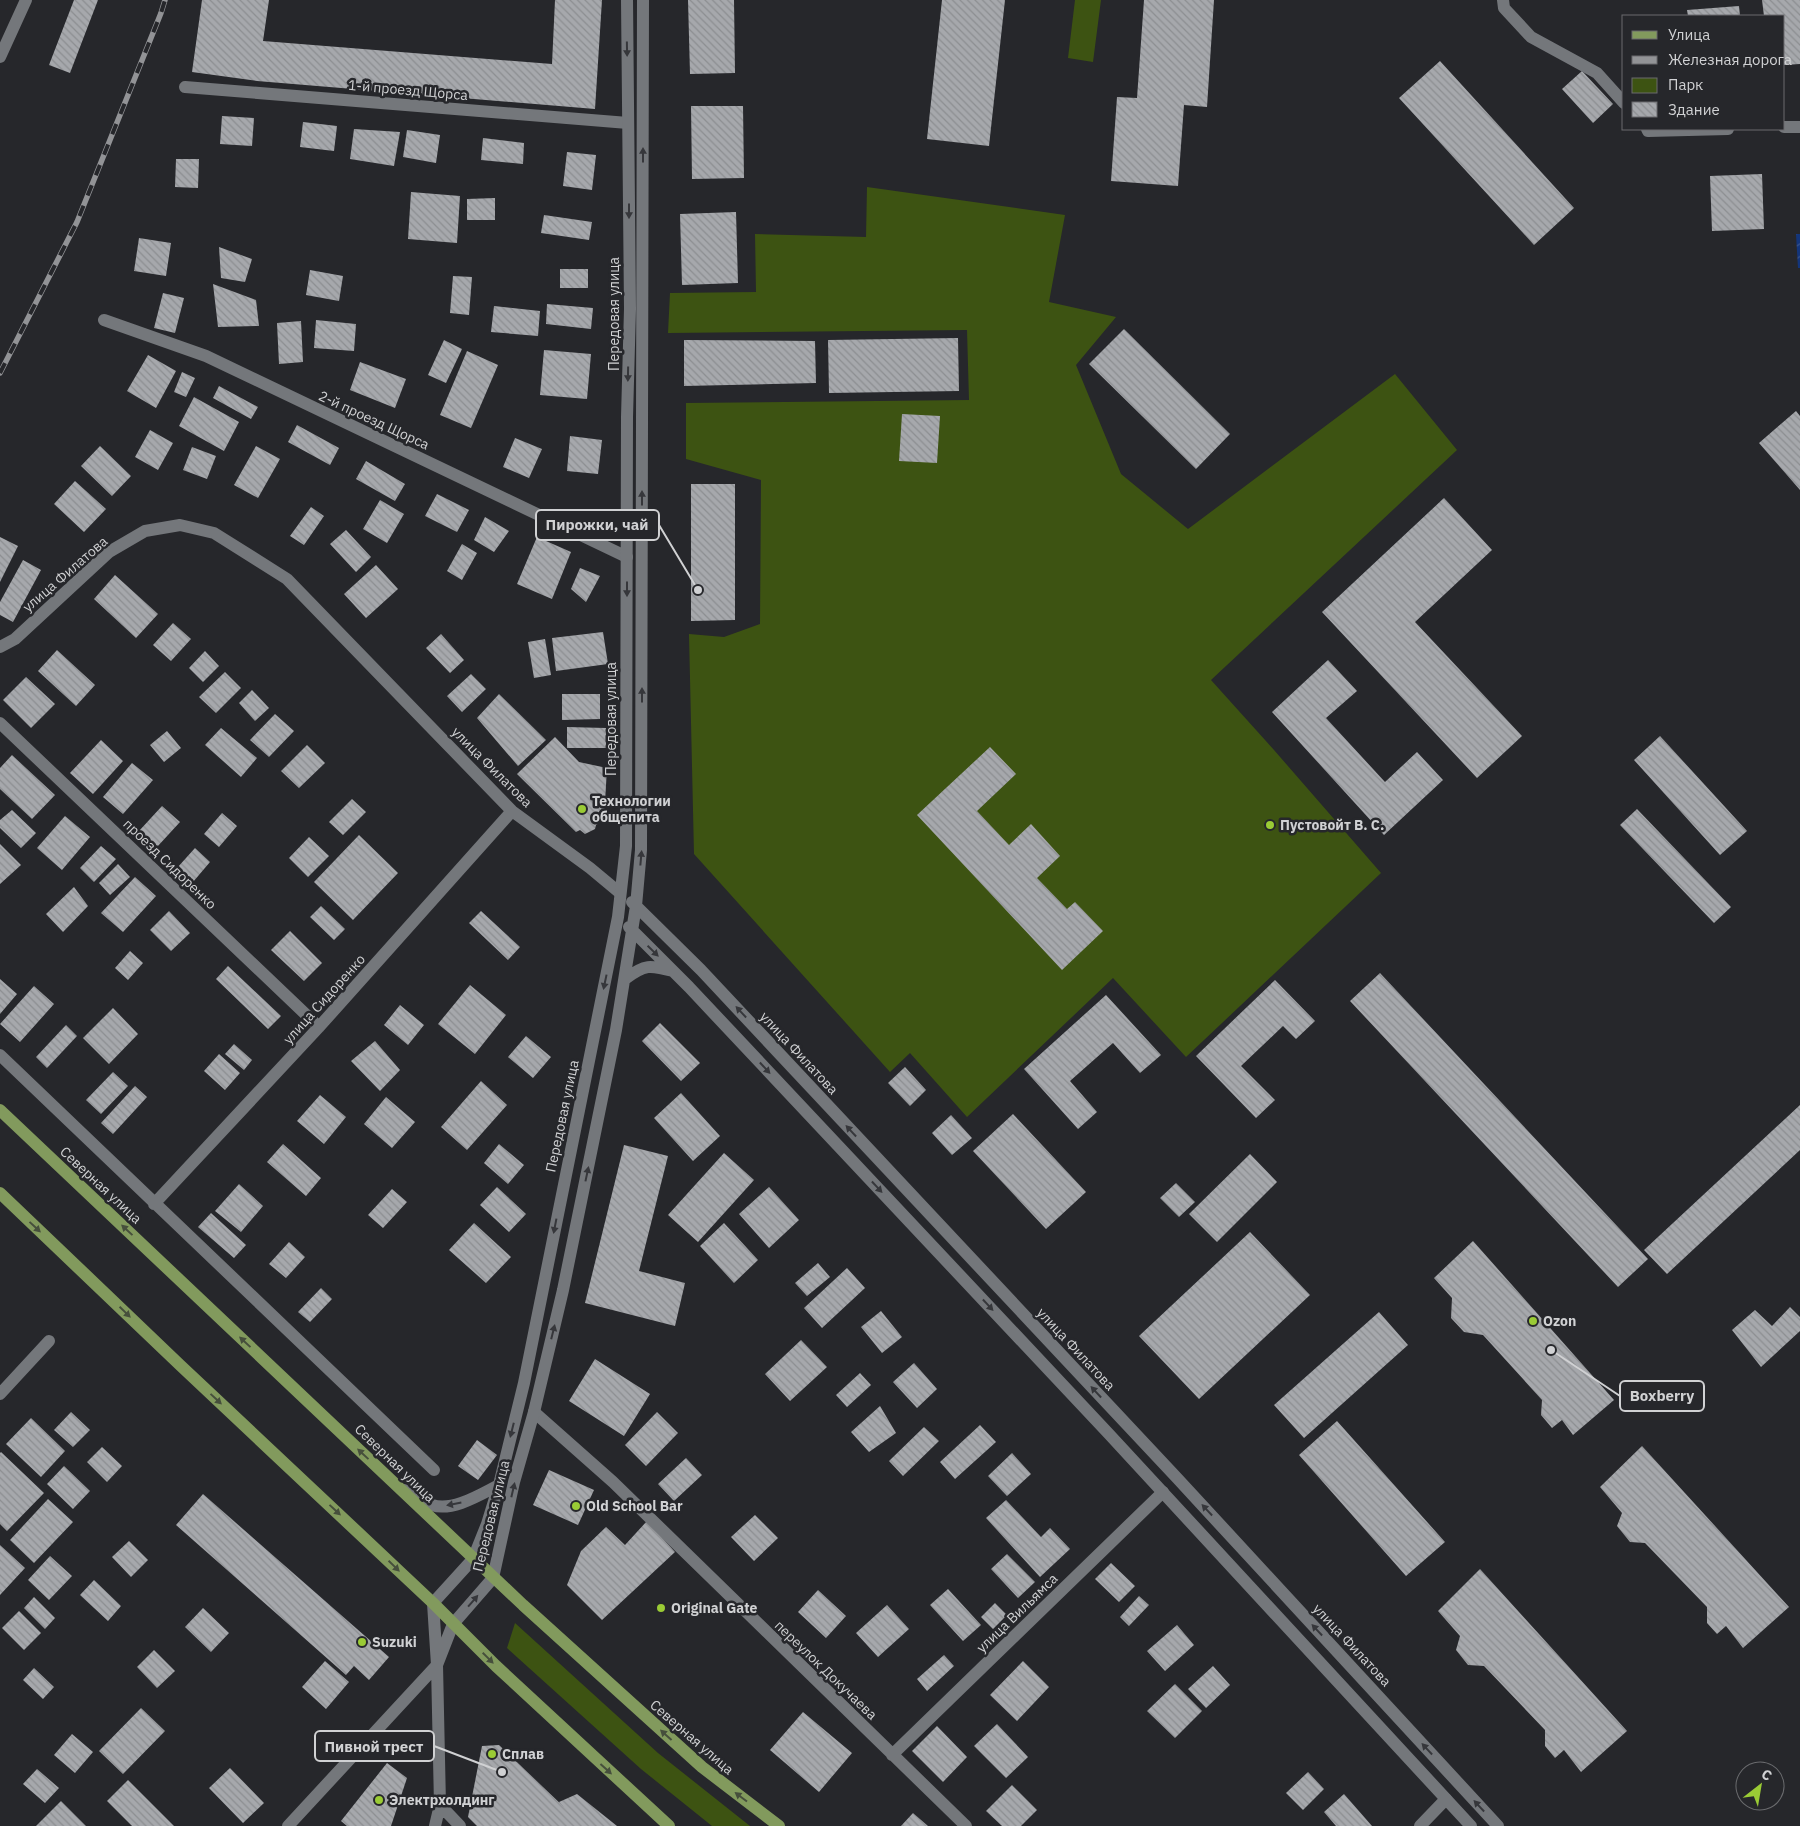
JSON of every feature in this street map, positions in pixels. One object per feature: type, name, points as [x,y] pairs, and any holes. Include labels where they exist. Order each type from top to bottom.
[{"type":"main road","points":[[0,57],[26,0]]},
{"type":"main road","name":"Передовая улица","points":[[435,1826],[440,1805],[438,1665],[434,1603],[473,1559],[487,1524],[499,1485],[524,1383],[618,917],[626,846],[630,309],[627,0]]},
{"type":"main road","name":"Передовая улица","points":[[438,1665],[453,1624],[493,1578],[514,1482],[534,1412],[563,1290],[625,979],[636,906],[641,850],[643,0]]},
{"type":"main road","points":[[1503,0],[1504,8],[1531,37],[1597,73],[1622,101]]},
{"type":"main road","name":"1-й проезд Щорса","points":[[185,87],[628,123]]},
{"type":"main road","points":[[1785,127],[1800,127]]},
{"type":"main road","points":[[1647,130],[1688,130]]},
{"type":"main road","name":"2-й проезд Щорса","points":[[104,320],[206,356],[627,557]]},
{"type":"main road","name":"улица Филатова","points":[[0,647],[15,639],[109,552],[145,530],[180,525],[214,533],[287,578],[512,811],[590,868],[636,906],[701,970],[1190,1492],[1498,1826]]},
{"type":"main road","name":"проезд Сидоренко","points":[[0,723],[319,1027]]},
{"type":"main road","name":"улица Сидоренко","points":[[154,1204],[319,1027],[512,811]]},
{"type":"main road","points":[[618,917],[674,971],[1163,1492],[1471,1826]]},
{"type":"main road","points":[[625,979],[644,967],[674,971]]},
{"type":"main road","points":[[0,1055],[434,1470]]},
{"type":"main road","name":"Северная улица","points":[[0,1110],[493,1578],[702,1768],[779,1826]]},
{"type":"main road","points":[[0,1193],[434,1603],[453,1624],[580,1746],[669,1826]]},
{"type":"main road","points":[[0,1394],[49,1341]]},
{"type":"main road","name":"переулок Докучаева","points":[[534,1412],[613,1482],[966,1826]]},
{"type":"main road","name":"Передовая улица","points":[[399,1487],[434,1506],[468,1500],[499,1485]]},
{"type":"main road","name":"улица Вильямса","points":[[892,1755],[1163,1492]]},
{"type":"main road","points":[[288,1826],[438,1665]]},
{"type":"main road","points":[[1420,1826],[1446,1799]]},
{"type":"main road","points":[[440,1805],[460,1826]]},
{"type":"green space","points":[[1075,0],[1101,0],[1093,62],[1068,58]]},
{"type":"green space","points":[[867,187],[1065,215],[1049,302],[1116,317],[1076,365],[1121,474],[1188,529],[1395,374],[1457,450],[1211,680],[1381,873],[1186,1057],[1113,978],[967,1117],[910,1053],[890,1072],[694,854],[689,634],[724,637],[760,624],[761,480],[686,459],[686,403],[969,400],[967,330],[668,333],[670,293],[756,292],[755,234],[866,237]]},
{"type":"green space","points":[[515,1623],[658,1753],[750,1826],[712,1826],[641,1769],[507,1648]]},
{"type":"water","points":[[1796,234],[1800,234],[1800,268],[1798,268]]},
{"type":"building","points":[[74,0],[98,0],[70,73],[49,65]]},
{"type":"building","points":[[202,0],[269,0],[263,41],[552,64],[555,0],[602,0],[595,109],[257,81],[192,72]]},
{"type":"building","points":[[688,0],[734,0],[735,73],[690,74]]},
{"type":"building","points":[[942,0],[1005,0],[989,146],[927,139]]},
{"type":"building","points":[[1144,0],[1214,0],[1207,107],[1184,105],[1178,186],[1111,181],[1117,97],[1137,98]]},
{"type":"building","points":[[1762,0],[1800,0],[1800,64],[1785,65],[1785,15],[1764,15]]},
{"type":"building","points":[[1739,6],[1740,15],[1688,15],[1687,10]]},
{"type":"building","points":[[1440,61],[1574,208],[1534,245],[1399,98]]},
{"type":"building","points":[[1582,71],[1613,104],[1593,123],[1562,89]]},
{"type":"building","points":[[691,106],[743,106],[744,178],[692,179]]},
{"type":"building","points":[[222,116],[254,118],[252,146],[220,144]]},
{"type":"building","points":[[303,122],[337,126],[334,151],[300,147]]},
{"type":"building","points":[[354,129],[400,132],[394,166],[350,159]]},
{"type":"building","points":[[407,130],[440,135],[436,163],[403,157]]},
{"type":"building","points":[[483,138],[524,143],[523,164],[481,160]]},
{"type":"building","points":[[567,152],[596,155],[592,190],[563,186]]},
{"type":"building","points":[[176,159],[199,159],[198,188],[175,187]]},
{"type":"building","points":[[1762,174],[1764,229],[1712,231],[1710,176]]},
{"type":"building","points":[[411,192],[460,196],[457,243],[408,239]]},
{"type":"building","points":[[495,198],[495,220],[467,220],[467,199]]},
{"type":"building","points":[[736,212],[738,283],[682,285],[680,214]]},
{"type":"building","points":[[544,215],[592,222],[589,240],[541,233]]},
{"type":"building","points":[[139,238],[171,243],[166,276],[134,271]]},
{"type":"building","points":[[219,247],[252,259],[245,282],[221,278]]},
{"type":"building","points":[[560,269],[588,269],[588,288],[560,288]]},
{"type":"building","points":[[310,270],[343,276],[339,301],[306,295]]},
{"type":"building","points":[[453,276],[472,277],[469,315],[450,313]]},
{"type":"building","points":[[213,284],[256,300],[259,326],[218,327]]},
{"type":"building","points":[[163,293],[184,298],[175,333],[154,328]]},
{"type":"building","points":[[547,304],[593,308],[591,329],[546,324]]},
{"type":"building","points":[[494,306],[540,311],[538,336],[491,332]]},
{"type":"building","points":[[316,320],[356,324],[354,351],[314,348]]},
{"type":"building","points":[[301,321],[303,362],[279,364],[277,323]]},
{"type":"building","points":[[1124,329],[1230,434],[1196,469],[1089,364]]},
{"type":"building","points":[[958,338],[959,391],[829,393],[828,340]]},
{"type":"building","points":[[444,340],[462,349],[446,383],[428,375]]},
{"type":"building","points":[[684,340],[815,341],[816,383],[684,386]]},
{"type":"building","points":[[544,350],[591,354],[587,399],[540,395]]},
{"type":"building","points":[[467,351],[498,365],[471,428],[440,415]]},
{"type":"building","points":[[148,355],[176,371],[156,408],[127,391]]},
{"type":"building","points":[[360,362],[406,379],[395,408],[350,390]]},
{"type":"building","points":[[182,372],[195,378],[186,397],[174,392]]},
{"type":"building","points":[[219,386],[258,407],[251,419],[213,398]]},
{"type":"building","points":[[194,397],[239,422],[224,451],[179,426]]},
{"type":"building","points":[[1796,411],[1800,416],[1800,490],[1759,443]]},
{"type":"building","points":[[902,414],[940,416],[937,463],[899,461]]},
{"type":"building","points":[[297,425],[339,448],[330,465],[288,442]]},
{"type":"building","points":[[150,430],[173,443],[158,470],[135,457]]},
{"type":"building","points":[[570,436],[602,440],[598,474],[567,471]]},
{"type":"building","points":[[515,438],[542,449],[529,478],[503,467]]},
{"type":"building","points":[[100,446],[131,476],[112,496],[81,466]]},
{"type":"building","points":[[256,446],[280,459],[258,498],[234,485]]},
{"type":"building","points":[[192,447],[216,456],[207,479],[183,470]]},
{"type":"building","points":[[366,461],[405,484],[395,501],[356,479]]},
{"type":"building","points":[[75,481],[106,509],[84,532],[54,504]]},
{"type":"building","points":[[691,484],[735,484],[735,620],[691,621]]},
{"type":"building","points":[[437,494],[469,510],[457,532],[425,516]]},
{"type":"building","points":[[1444,498],[1492,550],[1415,622],[1522,736],[1477,778],[1322,612]]},
{"type":"building","points":[[380,500],[404,514],[387,543],[363,529]]},
{"type":"building","points":[[311,507],[324,516],[304,545],[290,536]]},
{"type":"building","points":[[485,517],[509,531],[494,552],[474,540]]},
{"type":"building","points":[[346,530],[371,557],[356,572],[330,544]]},
{"type":"building","points":[[0,537],[18,546],[0,582]]},
{"type":"building","points":[[537,537],[571,552],[552,599],[517,584]]},
{"type":"building","points":[[462,544],[477,553],[462,580],[447,571]]},
{"type":"building","points":[[23,560],[41,570],[13,622],[0,615],[0,602]]},
{"type":"building","points":[[376,565],[398,589],[366,618],[344,594]]},
{"type":"building","points":[[580,568],[600,576],[586,602],[571,589]]},
{"type":"building","points":[[115,575],[158,614],[136,638],[94,599]]},
{"type":"building","points":[[173,623],[191,639],[171,661],[153,645]]},
{"type":"building","points":[[603,632],[608,664],[556,671],[552,638]]},
{"type":"building","points":[[441,634],[464,660],[450,673],[426,648]]},
{"type":"building","points":[[545,639],[551,675],[534,678],[528,642]]},
{"type":"building","points":[[57,650],[95,685],[76,706],[38,671]]},
{"type":"building","points":[[205,651],[219,666],[203,682],[189,668]]},
{"type":"building","points":[[1328,660],[1357,691],[1326,718],[1385,782],[1417,752],[1443,780],[1384,835],[1272,712]]},
{"type":"building","points":[[225,672],[241,688],[216,713],[199,697]]},
{"type":"building","points":[[471,674],[486,689],[462,712],[447,696]]},
{"type":"building","points":[[26,677],[55,704],[31,728],[3,700]]},
{"type":"building","points":[[252,690],[269,708],[255,721],[239,703]]},
{"type":"building","points":[[499,694],[546,740],[518,766],[477,718]]},
{"type":"building","points":[[562,694],[600,694],[600,719],[562,720]]},
{"type":"building","points":[[275,714],[294,731],[269,757],[250,740]]},
{"type":"building","points":[[567,727],[606,728],[606,748],[567,748]]},
{"type":"building","points":[[221,728],[257,758],[241,777],[205,745]]},
{"type":"building","points":[[167,731],[181,748],[164,762],[150,745]]},
{"type":"building","points":[[1660,736],[1747,831],[1720,855],[1634,760]]},
{"type":"building","points":[[555,737],[579,762],[607,768],[604,820],[596,825],[595,829],[585,834],[580,830],[576,832],[517,774]]},
{"type":"building","points":[[101,740],[123,761],[93,794],[70,773]]},
{"type":"building","points":[[307,745],[325,763],[299,788],[281,771]]},
{"type":"building","points":[[990,747],[1016,774],[977,811],[1009,845],[1031,824],[1060,856],[1037,878],[1067,909],[1075,902],[1103,931],[1062,970],[917,815]]},
{"type":"building","points":[[12,755],[55,795],[32,819],[0,789],[0,768]]},
{"type":"building","points":[[132,763],[153,780],[123,814],[103,797]]},
{"type":"building","points":[[352,799],[366,812],[343,835],[329,822]]},
{"type":"building","points":[[162,806],[180,822],[157,847],[139,831]]},
{"type":"building","points":[[1637,809],[1731,907],[1714,923],[1620,825]]},
{"type":"building","points":[[12,810],[36,833],[21,848],[0,828],[0,820]]},
{"type":"building","points":[[222,813],[237,826],[219,847],[204,834]]},
{"type":"building","points":[[65,816],[90,837],[62,870],[37,848]]},
{"type":"building","points":[[359,835],[398,873],[353,920],[314,882]]},
{"type":"building","points":[[309,837],[329,856],[308,877],[289,858]]},
{"type":"building","points":[[0,844],[21,865],[0,884]]},
{"type":"building","points":[[101,846],[116,859],[94,882],[80,868]]},
{"type":"building","points":[[195,848],[210,862],[193,882],[177,868]]},
{"type":"building","points":[[118,864],[130,877],[110,895],[99,883]]},
{"type":"building","points":[[135,877],[156,896],[123,932],[101,913]]},
{"type":"building","points":[[74,887],[88,906],[63,932],[46,914]]},
{"type":"building","points":[[321,906],[345,929],[334,940],[310,917]]},
{"type":"building","points":[[169,911],[190,933],[171,951],[150,930]]},
{"type":"building","points":[[481,911],[520,947],[508,960],[469,923]]},
{"type":"building","points":[[290,931],[322,963],[304,981],[271,950]]},
{"type":"building","points":[[130,951],[143,963],[128,980],[115,968]]},
{"type":"building","points":[[228,966],[281,1016],[268,1029],[216,979]]},
{"type":"building","points":[[1380,973],[1648,1259],[1618,1287],[1350,1001]]},
{"type":"building","points":[[0,979],[17,994],[0,1014]]},
{"type":"building","points":[[1275,980],[1315,1021],[1296,1039],[1283,1026],[1241,1066],[1275,1100],[1256,1118],[1196,1056]]},
{"type":"building","points":[[470,985],[506,1015],[475,1054],[438,1024]]},
{"type":"building","points":[[34,986],[54,1004],[20,1042],[0,1024]]},
{"type":"building","points":[[1106,995],[1161,1055],[1140,1073],[1113,1043],[1070,1081],[1097,1112],[1078,1129],[1024,1069]]},
{"type":"building","points":[[400,1005],[424,1025],[408,1045],[384,1025]]},
{"type":"building","points":[[113,1008],[138,1034],[109,1064],[83,1038]]},
{"type":"building","points":[[660,1023],[700,1063],[681,1081],[642,1041]]},
{"type":"building","points":[[66,1025],[77,1036],[47,1068],[36,1057]]},
{"type":"building","points":[[526,1036],[551,1057],[533,1078],[508,1057]]},
{"type":"building","points":[[375,1041],[400,1070],[380,1091],[351,1061]]},
{"type":"building","points":[[234,1044],[252,1060],[244,1070],[225,1054]]},
{"type":"building","points":[[219,1054],[240,1073],[225,1090],[204,1071]]},
{"type":"building","points":[[905,1067],[926,1090],[910,1106],[888,1083]]},
{"type":"building","points":[[113,1072],[128,1086],[101,1114],[86,1100]]},
{"type":"building","points":[[481,1081],[507,1105],[467,1150],[441,1127]]},
{"type":"building","points":[[135,1086],[147,1097],[113,1134],[101,1123]]},
{"type":"building","points":[[681,1093],[720,1136],[693,1161],[654,1118]]},
{"type":"building","points":[[320,1095],[346,1117],[324,1144],[297,1121]]},
{"type":"building","points":[[386,1097],[415,1122],[392,1148],[364,1124]]},
{"type":"building","points":[[1800,1105],[1800,1150],[1667,1274],[1644,1250]]},
{"type":"building","points":[[1013,1114],[1086,1192],[1046,1229],[973,1151]]},
{"type":"building","points":[[951,1115],[972,1138],[952,1155],[932,1133]]},
{"type":"building","points":[[283,1144],[321,1178],[306,1196],[267,1162]]},
{"type":"building","points":[[499,1144],[524,1165],[508,1184],[484,1163]]},
{"type":"building","points":[[624,1145],[668,1156],[639,1271],[685,1283],[675,1326],[585,1303]]},
{"type":"building","points":[[724,1153],[754,1180],[698,1242],[668,1215]]},
{"type":"building","points":[[1250,1154],[1277,1182],[1217,1242],[1189,1214]]},
{"type":"building","points":[[1176,1183],[1195,1202],[1179,1217],[1160,1198]]},
{"type":"building","points":[[239,1184],[263,1206],[241,1232],[215,1211]]},
{"type":"building","points":[[497,1187],[526,1214],[509,1232],[480,1205]]},
{"type":"building","points":[[769,1187],[799,1220],[769,1248],[739,1214]]},
{"type":"building","points":[[392,1189],[407,1202],[383,1228],[368,1215]]},
{"type":"building","points":[[211,1213],[246,1245],[234,1258],[198,1227]]},
{"type":"building","points":[[474,1223],[511,1257],[486,1283],[449,1250]]},
{"type":"building","points":[[724,1223],[758,1260],[734,1283],[700,1246]]},
{"type":"building","points":[[1250,1232],[1310,1295],[1199,1399],[1139,1336]]},
{"type":"building","points":[[1473,1241],[1614,1400],[1573,1435],[1562,1420],[1552,1428],[1541,1415],[1542,1400],[1483,1335],[1464,1332],[1451,1318],[1452,1298],[1434,1278]]},
{"type":"building","points":[[289,1242],[305,1257],[286,1278],[269,1264]]},
{"type":"building","points":[[818,1263],[830,1277],[807,1296],[795,1283]]},
{"type":"building","points":[[847,1268],[865,1288],[822,1328],[804,1308]]},
{"type":"building","points":[[321,1288],[332,1299],[310,1322],[298,1312]]},
{"type":"building","points":[[1790,1307],[1800,1317],[1800,1331],[1761,1367],[1732,1330],[1755,1310],[1772,1326]]},
{"type":"building","points":[[881,1311],[902,1337],[882,1353],[861,1327]]},
{"type":"building","points":[[1379,1312],[1408,1345],[1304,1438],[1274,1405]]},
{"type":"building","points":[[801,1340],[827,1367],[790,1401],[765,1374]]},
{"type":"building","points":[[595,1359],[650,1394],[624,1436],[569,1401]]},
{"type":"building","points":[[914,1363],[937,1389],[917,1408],[893,1382]]},
{"type":"building","points":[[860,1373],[871,1385],[847,1407],[836,1395]]},
{"type":"building","points":[[880,1406],[896,1433],[869,1452],[851,1432]]},
{"type":"building","points":[[71,1412],[90,1430],[73,1447],[54,1430]]},
{"type":"building","points":[[657,1412],[678,1433],[646,1466],[625,1445]]},
{"type":"building","points":[[31,1418],[65,1451],[41,1477],[6,1444]]},
{"type":"building","points":[[1337,1421],[1445,1542],[1406,1576],[1299,1455]]},
{"type":"building","points":[[980,1425],[996,1442],[955,1479],[940,1462]]},
{"type":"building","points":[[924,1427],[939,1441],[903,1476],[889,1461]]},
{"type":"building","points":[[477,1440],[497,1455],[478,1480],[458,1466]]},
{"type":"building","points":[[1642,1446],[1789,1607],[1743,1648],[1726,1626],[1717,1634],[1707,1623],[1707,1607],[1645,1543],[1630,1542],[1617,1526],[1622,1513],[1600,1487]]},
{"type":"building","points":[[102,1447],[122,1466],[107,1482],[87,1462]]},
{"type":"building","points":[[1,1452],[44,1493],[7,1531],[0,1524]]},
{"type":"building","points":[[1012,1453],[1031,1474],[1007,1496],[988,1476]]},
{"type":"building","points":[[686,1458],[702,1475],[674,1501],[658,1484]]},
{"type":"building","points":[[64,1466],[90,1491],[73,1509],[47,1484]]},
{"type":"building","points":[[549,1470],[594,1490],[578,1525],[533,1505]]},
{"type":"building","points":[[203,1494],[389,1657],[369,1680],[354,1666],[346,1675],[176,1525]]},
{"type":"building","points":[[48,1499],[73,1522],[34,1563],[10,1540]]},
{"type":"building","points":[[1006,1500],[1041,1537],[1050,1528],[1070,1549],[1040,1577],[986,1518]]},
{"type":"building","points":[[755,1515],[778,1538],[754,1561],[731,1537]]},
{"type":"building","points":[[647,1521],[675,1552],[602,1620],[567,1585],[581,1551],[606,1527],[625,1545]]},
{"type":"building","points":[[129,1541],[148,1560],[131,1577],[112,1557]]},
{"type":"building","points":[[0,1545],[25,1568],[0,1595]]},
{"type":"building","points":[[1007,1554],[1035,1582],[1018,1598],[991,1569]]},
{"type":"building","points":[[50,1556],[72,1576],[49,1600],[28,1580]]},
{"type":"building","points":[[1111,1563],[1135,1586],[1119,1602],[1095,1579]]},
{"type":"building","points":[[1480,1569],[1627,1731],[1581,1772],[1564,1750],[1555,1758],[1545,1746],[1545,1730],[1484,1666],[1468,1665],[1456,1650],[1460,1636],[1438,1611]]},
{"type":"building","points":[[94,1580],[121,1606],[108,1621],[80,1595]]},
{"type":"building","points":[[948,1589],[981,1625],[963,1641],[930,1605]]},
{"type":"building","points":[[818,1590],[846,1616],[826,1638],[798,1612]]},
{"type":"building","points":[[1139,1596],[1149,1605],[1129,1626],[1120,1617]]},
{"type":"building","points":[[34,1597],[55,1618],[45,1629],[24,1608]]},
{"type":"building","points":[[995,1603],[1007,1615],[993,1629],[981,1617]]},
{"type":"building","points":[[887,1605],[909,1629],[878,1657],[856,1633]]},
{"type":"building","points":[[203,1608],[229,1633],[211,1652],[185,1627]]},
{"type":"building","points":[[19,1611],[41,1633],[24,1650],[2,1628]]},
{"type":"building","points":[[1177,1625],[1194,1645],[1165,1671],[1147,1651]]},
{"type":"building","points":[[154,1650],[175,1671],[157,1688],[137,1667]]},
{"type":"building","points":[[944,1655],[954,1666],[927,1691],[917,1679]]},
{"type":"building","points":[[325,1661],[349,1682],[326,1709],[302,1687]]},
{"type":"building","points":[[1023,1661],[1049,1687],[1017,1721],[990,1695]]},
{"type":"building","points":[[1213,1666],[1230,1685],[1206,1708],[1188,1689]]},
{"type":"building","points":[[34,1668],[54,1687],[43,1699],[23,1680]]},
{"type":"building","points":[[1175,1684],[1202,1711],[1175,1738],[1147,1711]]},
{"type":"building","points":[[141,1708],[165,1731],[123,1774],[99,1751]]},
{"type":"building","points":[[803,1712],[852,1753],[819,1792],[770,1750]]},
{"type":"building","points":[[997,1724],[1028,1757],[1006,1778],[974,1746]]},
{"type":"building","points":[[937,1726],[967,1757],[943,1782],[912,1751]]},
{"type":"building","points":[[72,1734],[93,1752],[75,1773],[54,1755]]},
{"type":"building","points":[[499,1745],[565,1808],[559,1802],[577,1794],[617,1826],[477,1826],[468,1817],[482,1746]]},
{"type":"building","name":"Электрхолдинг","points":[[387,1763],[407,1778],[391,1826],[347,1826],[341,1821]]},
{"type":"building","points":[[230,1768],[264,1803],[243,1823],[209,1788]]},
{"type":"building","points":[[37,1769],[59,1788],[45,1803],[23,1784]]},
{"type":"building","points":[[1308,1772],[1324,1789],[1303,1810],[1286,1793]]},
{"type":"building","points":[[128,1780],[174,1826],[132,1826],[107,1801]]},
{"type":"building","points":[[1012,1785],[1037,1810],[1021,1826],[1002,1826],[986,1811]]},
{"type":"building","points":[[1344,1794],[1372,1826],[1336,1826],[1324,1812]]},
{"type":"building","points":[[61,1801],[86,1826],[36,1826]]},
{"type":"building","points":[[913,1813],[928,1826],[901,1826]]},
{"type":"railway","points":[[0,373],[77,222],[165,0]]},
{"type":"place","name":"Пирожки, чай","points":[[698,590]]},
{"type":"place","name":"Технологии общепита","points":[[582,809]]},
{"type":"place","name":"Пустовойт В. С.","points":[[1270,825]]},
{"type":"place","name":"Ozon","points":[[1533,1321]]},
{"type":"place","name":"Boxberry","points":[[1551,1350]]},
{"type":"place","name":"Old School Bar","points":[[576,1506]]},
{"type":"place","name":"Original Gate","points":[[661,1608]]},
{"type":"place","name":"Suzuki","points":[[362,1642]]},
{"type":"place","name":"Сплав","points":[[492,1754]]},
{"type":"place","name":"Пивной трест","points":[[502,1772]]},
{"type":"place","name":"Электрхолдинг","points":[[379,1800]]}]
